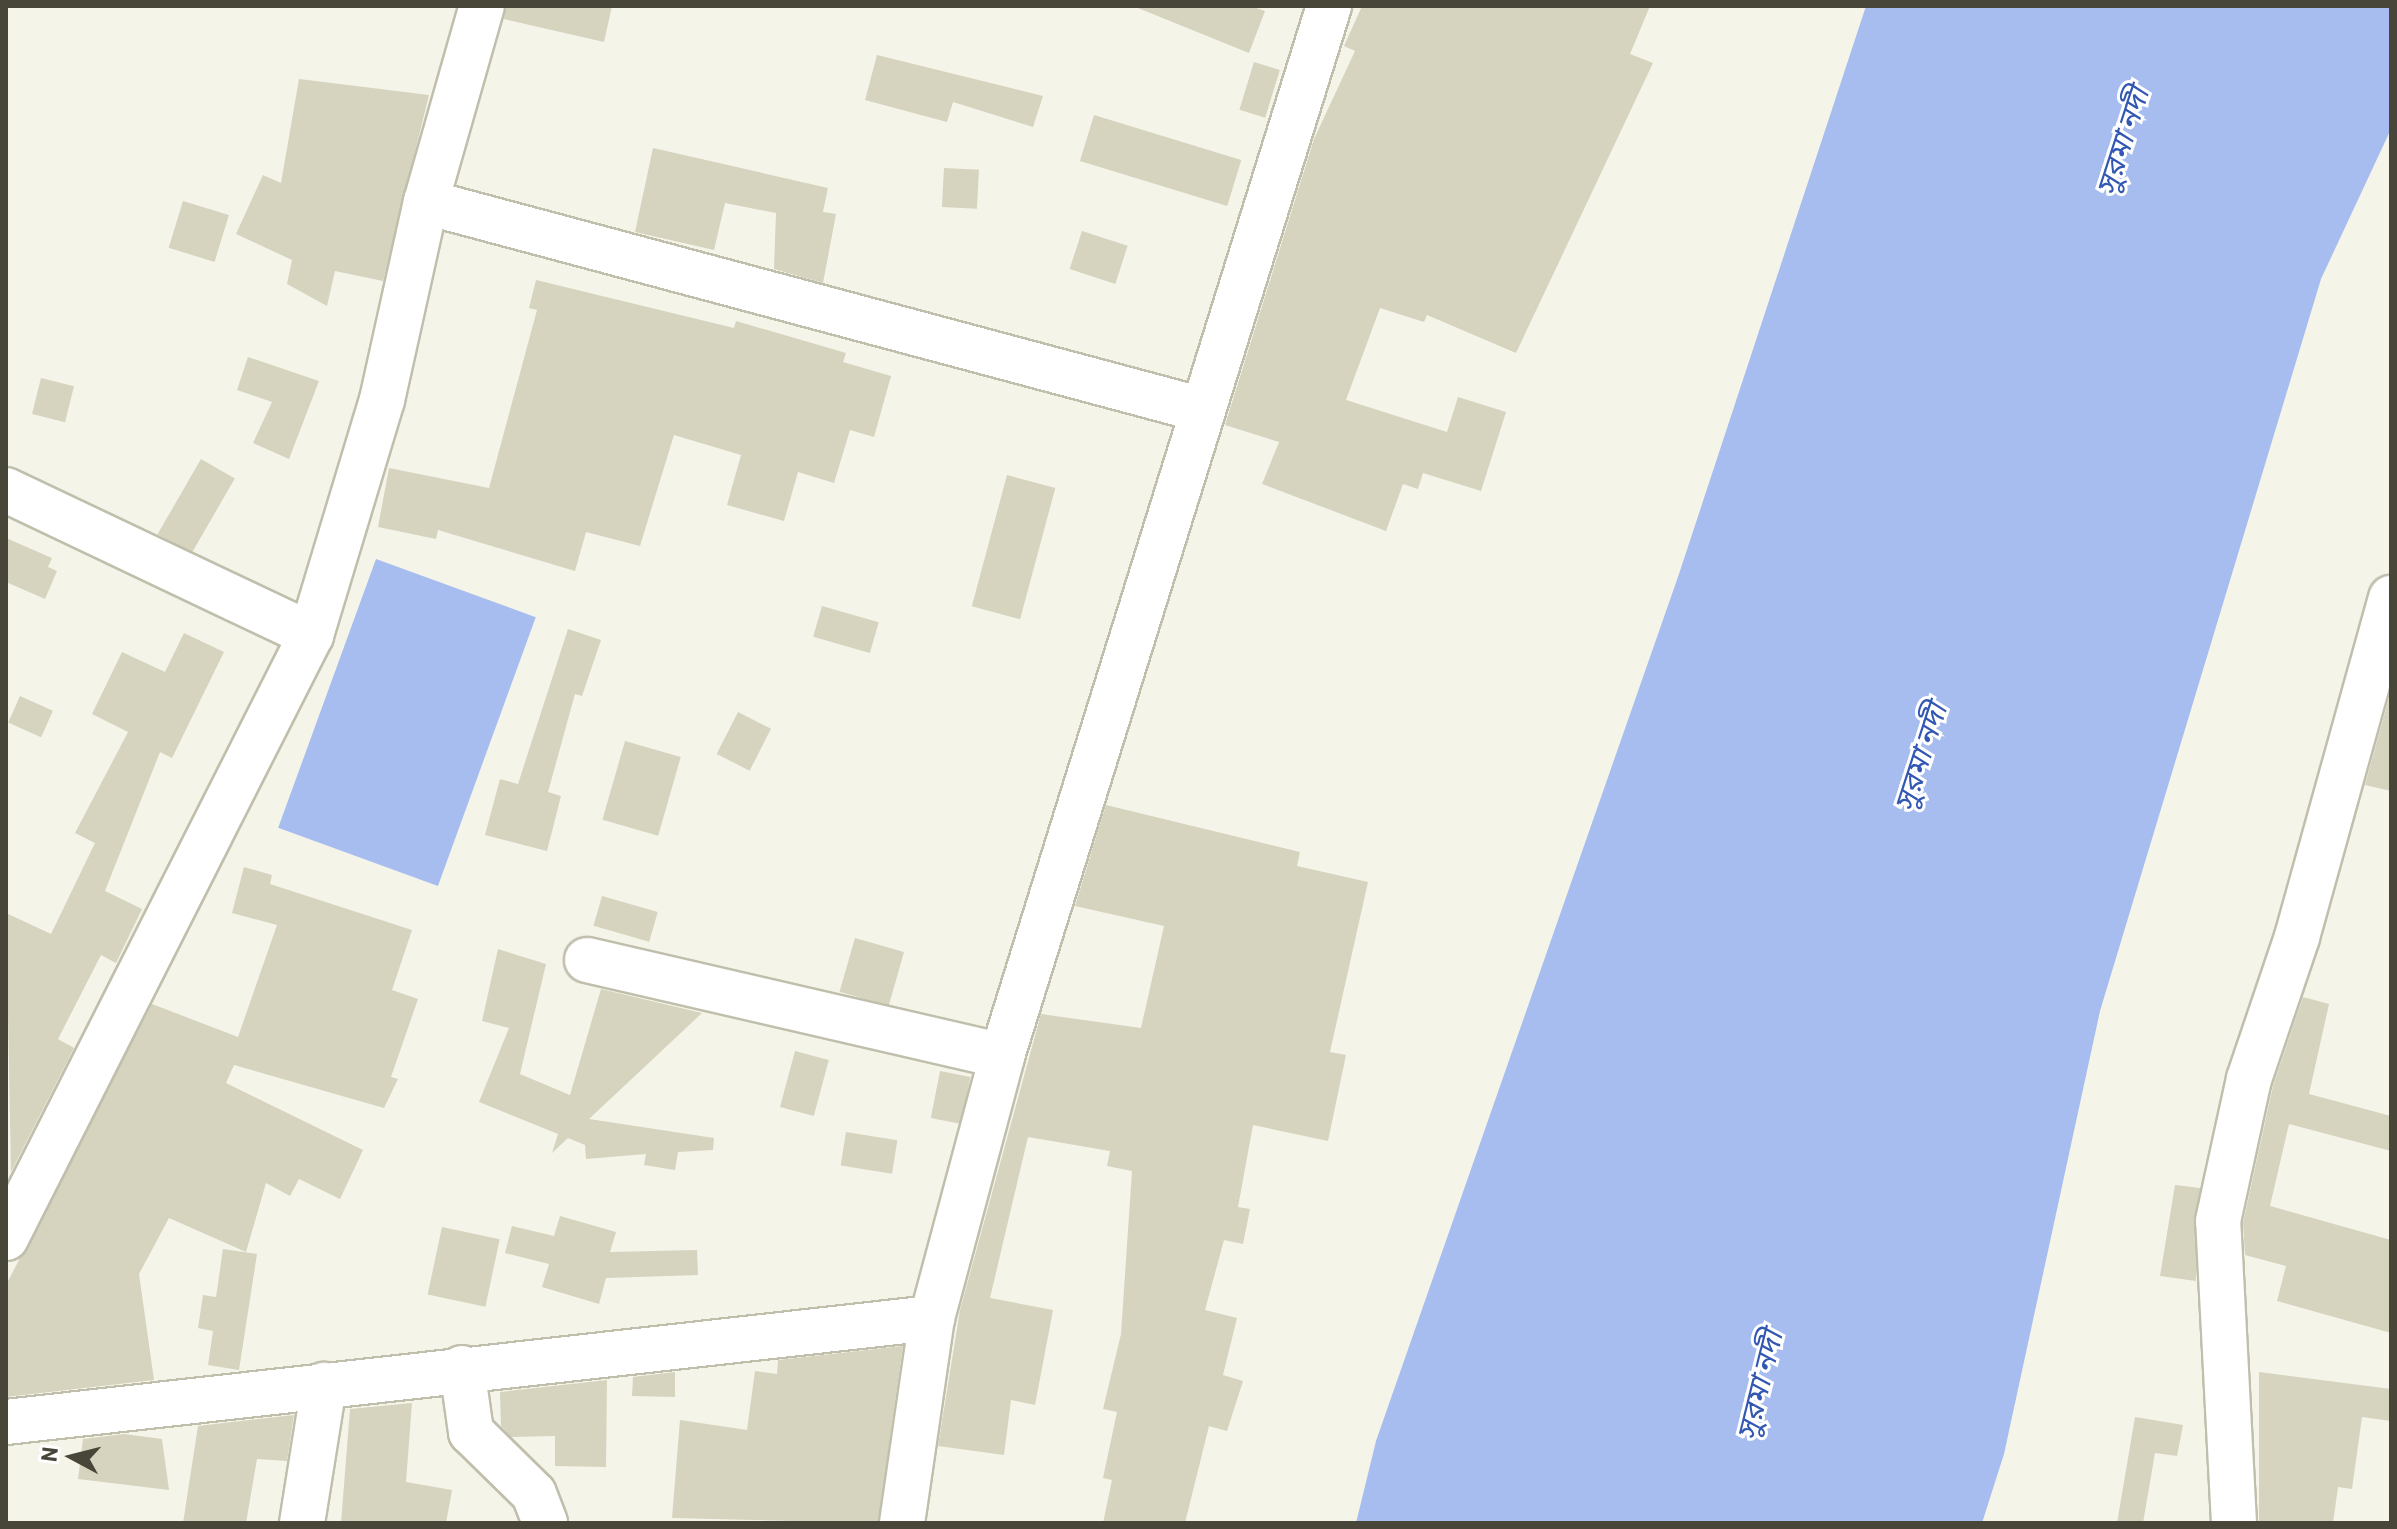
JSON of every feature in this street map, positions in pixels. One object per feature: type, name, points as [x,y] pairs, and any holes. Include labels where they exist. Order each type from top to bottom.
[{"type":"street","points":[[12,1209],[311,635],[382,400],[426,202],[482,6]]},
{"type":"street","points":[[902,1523],[932,1318],[1002,1056],[1199,409],[1329,6]]},
{"type":"street","points":[[426,202],[1199,409]]},
{"type":"street","points":[[6,490],[311,635]]},
{"type":"street","points":[[2234,1523],[2218,1221],[2249,1079],[2297,937],[2391,598]]},
{"type":"street","points":[[587,960],[1002,1056]]},
{"type":"street","points":[[6,1422],[462,1368],[932,1318]]},
{"type":"street","points":[[462,1368],[471,1432],[534,1494],[545,1523]]},
{"type":"street","points":[[302,1523],[324,1385]]},
{"type":"water","name":"সুরমা নদী","points":[[1866,6],[2391,6],[2391,129],[2321,279],[2100,1011],[2004,1454],[1982,1523],[1356,1523],[1376,1441],[1679,574]]},
{"type":"water","points":[[376,559],[536,617],[438,886],[278,828]]},
{"type":"building","points":[[506,6],[612,6],[604,42],[504,19]]},
{"type":"building","points":[[1133,6],[1250,6],[1265,11],[1249,53]]},
{"type":"building","points":[[1362,6],[1650,6],[1630,54],[1653,63],[1516,353],[1427,315],[1424,322],[1380,308],[1346,400],[1447,432],[1458,397],[1506,412],[1481,491],[1423,473],[1418,489],[1403,484],[1386,531],[1262,484],[1279,442],[1225,425],[1314,139],[1355,51],[1344,46]]},
{"type":"building","points":[[877,55],[1043,96],[1033,127],[953,102],[947,122],[865,100]]},
{"type":"building","points":[[1254,62],[1280,70],[1265,118],[1239,110]]},
{"type":"building","points":[[299,79],[429,95],[383,281],[335,271],[327,306],[287,284],[292,260],[236,234],[263,175],[281,183]]},
{"type":"building","points":[[1094,115],[1241,160],[1227,206],[1080,161]]},
{"type":"building","points":[[653,148],[828,188],[823,212],[836,214],[823,283],[774,269],[776,213],[725,203],[714,250],[635,232]]},
{"type":"building","points":[[944,168],[979,170],[977,209],[942,207]]},
{"type":"building","points":[[183,201],[229,215],[215,262],[169,248]]},
{"type":"building","points":[[1082,231],[1128,246],[1115,284],[1070,269]]},
{"type":"building","points":[[536,280],[734,328],[736,321],[846,353],[843,362],[891,376],[874,437],[850,430],[834,483],[798,472],[784,521],[727,505],[741,455],[674,435],[640,546],[586,532],[575,571],[438,530],[436,539],[378,527],[389,468],[489,488],[537,310],[529,308]]},
{"type":"building","points":[[248,357],[319,381],[289,459],[253,443],[272,402],[237,390]]},
{"type":"building","points":[[41,378],[74,386],[65,422],[32,414]]},
{"type":"building","points":[[201,459],[235,478],[191,554],[158,534]]},
{"type":"building","points":[[1007,475],[1055,488],[1020,619],[972,606]]},
{"type":"building","points":[[6,538],[52,558],[48,567],[57,571],[45,599],[6,582]]},
{"type":"building","points":[[822,606],[879,622],[870,653],[813,637]]},
{"type":"building","points":[[568,629],[601,640],[582,696],[575,694],[548,792],[561,796],[547,851],[485,835],[500,779],[518,784]]},
{"type":"building","points":[[184,633],[224,652],[172,758],[160,752],[105,891],[142,909],[116,963],[101,955],[58,1039],[74,1048],[11,1172],[6,913],[51,934],[95,843],[75,833],[128,732],[92,714],[122,652],[165,672]]},
{"type":"building","points":[[20,696],[53,711],[41,737],[8,722]]},
{"type":"building","points":[[2391,699],[2391,791],[2365,785]]},
{"type":"building","points":[[738,712],[771,729],[750,771],[717,754]]},
{"type":"building","points":[[625,741],[681,757],[658,836],[602,820]]},
{"type":"building","points":[[1106,805],[1300,852],[1297,866],[1368,882],[1330,1052],[1346,1055],[1328,1141],[1253,1125],[1238,1207],[1250,1209],[1243,1244],[1224,1240],[1205,1310],[1237,1318],[1223,1375],[1243,1381],[1227,1431],[1209,1426],[1185,1523],[1103,1523],[1112,1480],[1103,1478],[1117,1412],[1103,1409],[1121,1334],[1132,1171],[1107,1166],[1110,1151],[1028,1137],[990,1298],[1053,1310],[1035,1405],[1011,1400],[1004,1455],[938,1446],[960,1310],[1041,1014],[1141,1028],[1164,926],[1075,906]]},
{"type":"building","points":[[244,867],[272,875],[270,884],[412,930],[392,990],[418,999],[391,1077],[398,1079],[384,1108],[234,1065],[226,1083],[363,1150],[340,1199],[299,1179],[290,1196],[266,1183],[246,1252],[169,1218],[139,1274],[154,1380],[6,1397],[6,1285],[152,1004],[238,1037],[277,925],[232,913]]},
{"type":"building","points":[[602,896],[658,912],[649,942],[593,926]]},
{"type":"building","points":[[855,938],[904,952],[889,1006],[840,992]]},
{"type":"building","points":[[498,949],[546,964],[520,1074],[570,1095],[601,989],[702,1013],[589,1119],[714,1138],[713,1150],[678,1152],[675,1170],[644,1165],[646,1154],[586,1159],[585,1145],[568,1138],[552,1153],[558,1134],[479,1102],[509,1028],[482,1021]]},
{"type":"building","points":[[2303,997],[2329,1004],[2309,1094],[2391,1116],[2391,1151],[2289,1124],[2270,1206],[2391,1240],[2391,1333],[2277,1301],[2286,1266],[2245,1255],[2243,1223],[2273,1086]]},
{"type":"building","points":[[795,1051],[829,1060],[814,1116],[780,1107]]},
{"type":"building","points":[[940,1071],[970,1077],[961,1124],[931,1118]]},
{"type":"building","points":[[846,1132],[897,1140],[892,1174],[841,1166]]},
{"type":"building","points":[[2175,1185],[2200,1188],[2196,1281],[2160,1276]]},
{"type":"building","points":[[560,1216],[616,1232],[610,1252],[697,1250],[698,1275],[606,1278],[599,1304],[542,1287],[549,1264],[505,1253],[512,1226],[554,1236]]},
{"type":"building","points":[[442,1227],[500,1239],[485,1307],[428,1294]]},
{"type":"building","points":[[223,1249],[257,1254],[239,1370],[208,1365],[213,1331],[198,1328],[203,1295],[216,1297]]},
{"type":"building","points":[[903,1346],[878,1523],[672,1518],[680,1420],[747,1430],[755,1371],[777,1374],[778,1360]]},
{"type":"building","points":[[675,1372],[675,1397],[632,1396],[633,1377]]},
{"type":"building","points":[[2259,1372],[2391,1389],[2391,1421],[2362,1417],[2352,1489],[2338,1487],[2333,1523],[2259,1523]]},
{"type":"building","points":[[607,1380],[606,1467],[555,1466],[555,1436],[511,1437],[501,1426],[500,1392]]},
{"type":"building","points":[[412,1403],[406,1482],[452,1490],[446,1523],[341,1523],[350,1409]]},
{"type":"building","points":[[294,1415],[287,1461],[257,1459],[246,1523],[183,1523],[198,1426]]},
{"type":"building","points":[[2135,1417],[2183,1425],[2177,1456],[2155,1453],[2143,1523],[2117,1523]]},
{"type":"building","points":[[124,1434],[162,1439],[169,1490],[78,1479],[83,1439]]}]
